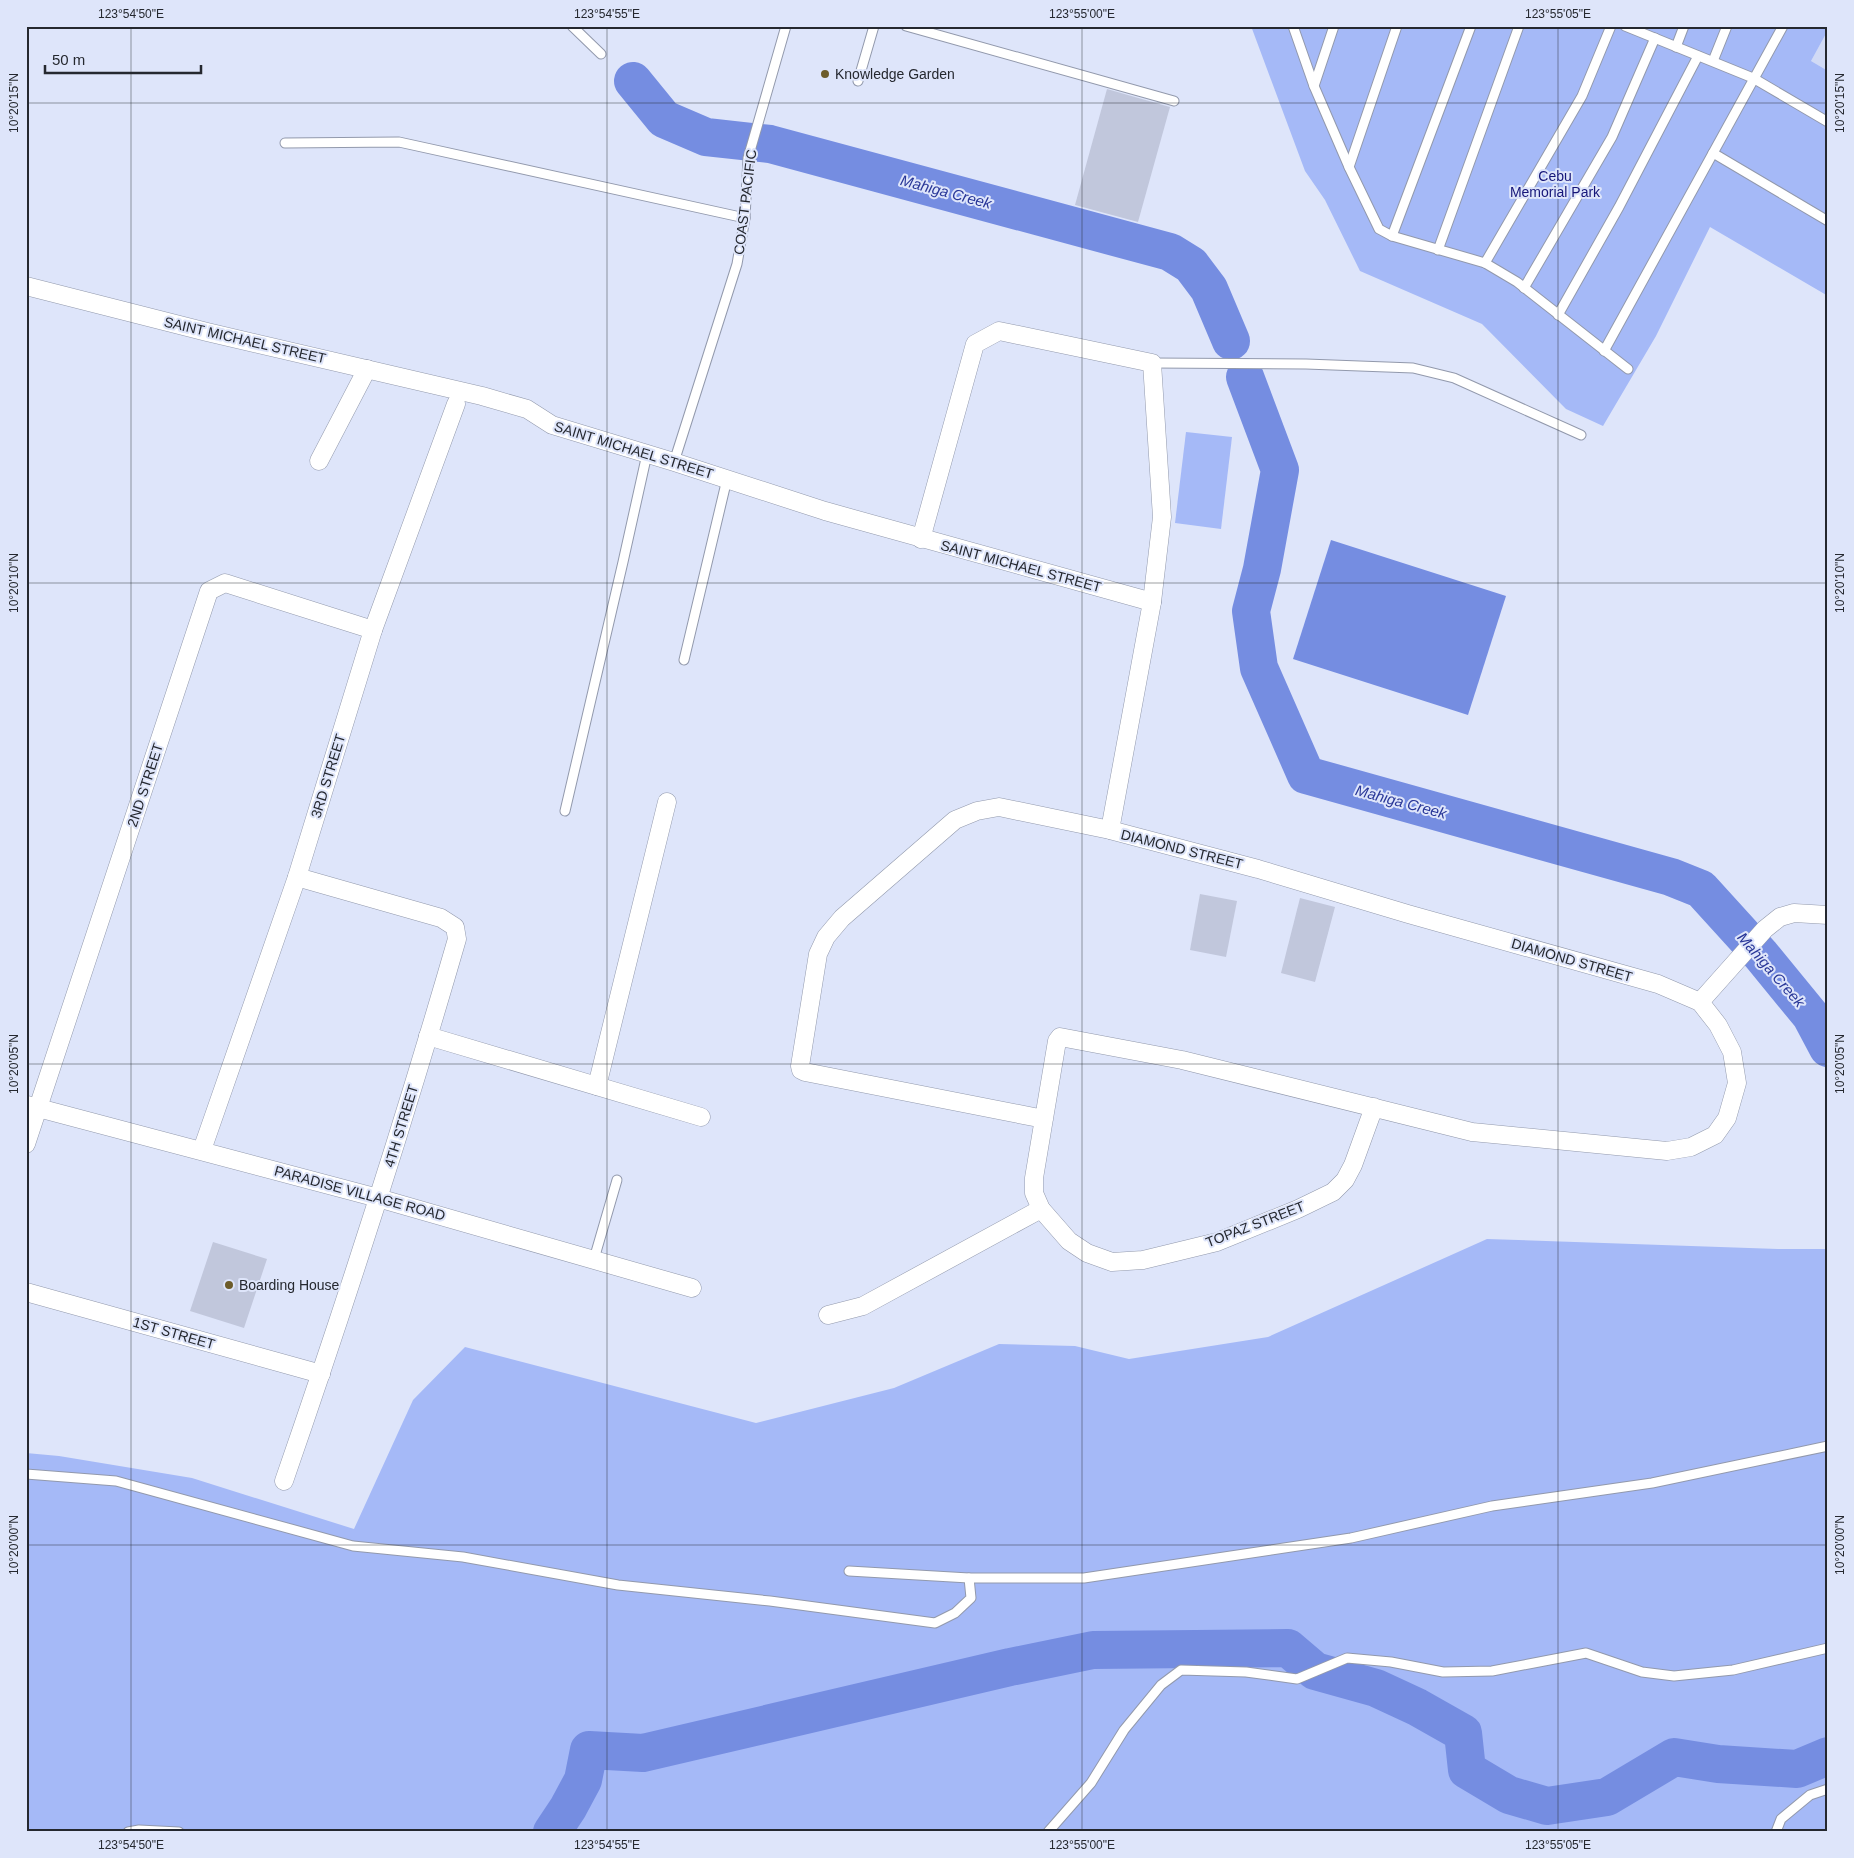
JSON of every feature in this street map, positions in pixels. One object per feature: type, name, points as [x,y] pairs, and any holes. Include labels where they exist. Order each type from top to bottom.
[{"type":"street","name":"SAINT MICHAEL STREET","points":[[26,286],[207,332],[482,396],[527,409],[552,425],[825,511],[1152,602]]},
{"type":"street","points":[[921,539],[975,344],[999,331],[1152,363],[1162,517],[1152,602],[1110,830]]},
{"type":"street","points":[[319,461],[367,369]]},
{"type":"street","name":"3RD STREET","points":[[202,1150],[297,877],[373,630],[456,404]]},
{"type":"street","name":"2ND STREET","points":[[26,1144],[32,1106],[210,591],[225,583],[373,630]]},
{"type":"street","points":[[597,1086],[667,802]]},
{"type":"street","name":"DIAMOND STREET","points":[[1044,1119],[801,1070],[800,1062],[818,954],[826,937],[842,918],[955,820],[977,811],[999,807],[1110,830],[1258,869],[1408,914],[1658,984],[1700,1002],[1718,1025],[1732,1052],[1737,1083],[1727,1118],[1715,1135],[1691,1147],[1667,1151],[1472,1132],[1182,1060],[1064,1036]]},
{"type":"street","name":"4TH STREET","points":[[284,1481],[378,1198],[456,940],[455,927],[441,918],[297,877]]},
{"type":"street","points":[[1700,1002],[1765,929],[1780,917],[1794,913],[1828,915]]},
{"type":"street","points":[[428,1036],[701,1117]]},
{"type":"street","name":"TOPAZ STREET","points":[[1064,1036],[1060,1037],[1057,1041],[1034,1178],[1034,1193],[1041,1209],[1070,1241],[1087,1253],[1112,1262],[1143,1260],[1217,1242],[1298,1209],[1333,1192],[1345,1180],[1374,1107]]},
{"type":"street","name":"PARADISE VILLAGE ROAD","points":[[32,1106],[378,1198],[594,1258],[692,1288]]},
{"type":"street","points":[[828,1315],[863,1306],[1041,1209]]},
{"type":"street","name":"1ST STREET","points":[[26,1292],[321,1374]]},
{"type":"lane","points":[[572,26],[601,54]]},
{"type":"lane","name":"COAST PACIFIC","points":[[674,462],[737,264],[745,218],[748,158],[786,26]]},
{"type":"lane","points":[[858,81],[874,26]]},
{"type":"lane","points":[[906,26],[1174,101]]},
{"type":"lane","points":[[1293,26],[1314,86],[1379,230],[1392,236],[1485,263],[1524,288],[1628,369]]},
{"type":"lane","points":[[1314,86],[1334,26]]},
{"type":"lane","points":[[1349,167],[1397,26]]},
{"type":"lane","points":[[1392,236],[1471,26]]},
{"type":"lane","points":[[1438,250],[1519,26]]},
{"type":"lane","points":[[1485,263],[1582,96],[1611,26]]},
{"type":"lane","points":[[1625,26],[1753,78],[1828,122]]},
{"type":"lane","points":[[1676,47],[1684,26]]},
{"type":"lane","points":[[1713,61],[1727,26]]},
{"type":"lane","points":[[1604,350],[1783,26]]},
{"type":"lane","points":[[1524,288],[1612,137],[1655,38]]},
{"type":"lane","points":[[1558,315],[1619,207],[1698,56]]},
{"type":"lane","points":[[284,143],[399,142],[745,218]]},
{"type":"lane","points":[[1713,153],[1828,221]]},
{"type":"lane","points":[[1152,363],[1306,364],[1413,368],[1454,378],[1581,435]]},
{"type":"lane","points":[[565,812],[647,454]]},
{"type":"lane","points":[[684,660],[727,479]]},
{"type":"lane","points":[[594,1258],[616,1180]]},
{"type":"lane","points":[[849,1571],[969,1578],[1084,1578],[1352,1538],[1492,1506],[1652,1483],[1828,1446]]},
{"type":"lane","points":[[26,1474],[116,1481],[353,1546],[463,1557],[618,1585],[770,1601],[935,1623],[955,1612],[971,1598],[969,1578]]},
{"type":"lane","points":[[1048,1832],[1091,1783],[1124,1730],[1161,1685],[1181,1670],[1246,1672],[1297,1679],[1347,1658],[1391,1662],[1443,1672],[1492,1671],[1586,1653],[1642,1672],[1674,1676],[1733,1670],[1828,1648]]},
{"type":"lane","points":[[1776,1832],[1781,1819],[1810,1794],[1828,1789]]},
{"type":"lane","points":[[128,1832],[139,1830],[179,1832]]},
{"type":"shaded area","points":[[1828,30],[1828,71],[1811,61]]},
{"type":"shaded area","points":[[1331,540],[1506,596],[1468,715],[1293,659]]},
{"type":"green space","name":"Cebu Memorial Park","points":[[1251,26],[1828,26],[1828,30],[1811,61],[1828,71],[1828,296],[1710,227],[1656,336],[1603,426],[1566,409],[1482,324],[1360,271],[1325,200],[1305,171]]},
{"type":"green space","points":[[1186,432],[1232,437],[1221,529],[1175,523]]},
{"type":"green space","points":[[1487,1239],[1828,1249],[1828,1832],[26,1832],[26,1453],[59,1456],[192,1478],[354,1529],[413,1400],[465,1347],[756,1423],[894,1388],[999,1344],[1075,1346],[1129,1359],[1268,1337]]},
{"type":"building","points":[[1107,89],[1170,107],[1138,222],[1075,205]]},
{"type":"building","points":[[1200,894],[1237,901],[1226,957],[1190,950]]},
{"type":"building","points":[[1300,898],[1335,907],[1315,982],[1281,973]]},
{"type":"building","name":"Boarding House","points":[[213,1242],[267,1259],[244,1328],[190,1311]]},
{"type":"waterway","name":"Mahiga Creek","points":[[633,81],[664,119],[706,137],[770,144],[1170,252],[1191,265],[1209,289],[1231,341]]},
{"type":"waterway","name":"Mahiga Creek","points":[[1245,377],[1280,470],[1262,569],[1251,611],[1259,668],[1306,775],[1671,877],[1701,889],[1761,955],[1811,1016],[1828,1048]]},
{"type":"waterway","points":[[552,1832],[583,1780],[589,1750],[643,1753],[1010,1667],[1093,1650],[1288,1648],[1315,1671],[1376,1688],[1417,1707],[1463,1733],[1467,1770],[1509,1795],[1547,1806],[1607,1797],[1674,1757],[1718,1764],[1797,1769],[1828,1756]]},
{"type":"place","name":"Knowledge Garden","points":[[825,74]]},
{"type":"place","name":"Boarding House","points":[[229,1285]]}]
